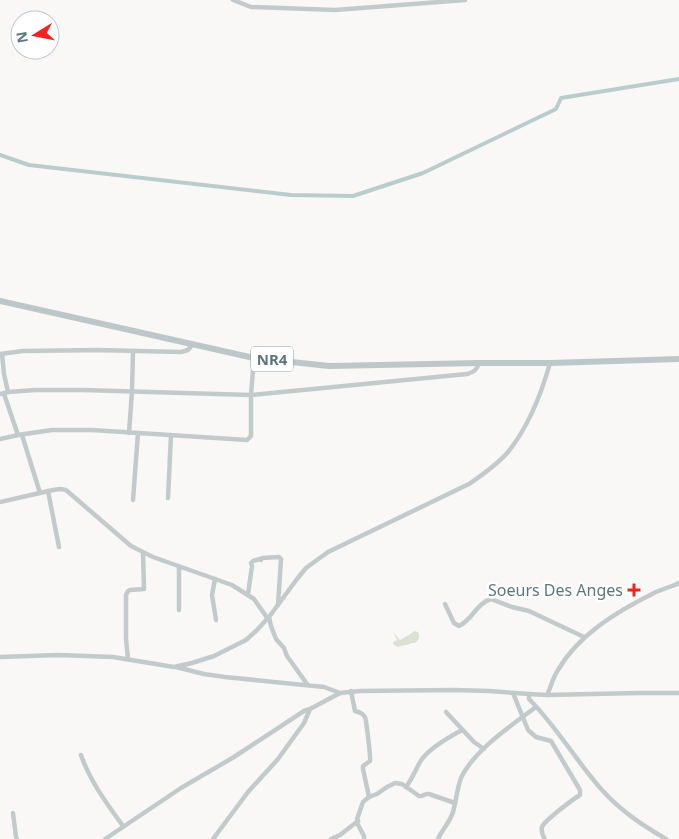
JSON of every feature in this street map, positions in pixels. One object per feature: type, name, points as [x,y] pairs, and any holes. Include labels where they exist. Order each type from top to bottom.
[{"type":"highway","name":"NR4","points":[[0,301],[254,358],[329,366],[679,359]]},
{"type":"street","points":[[233,0],[251,7],[335,10],[465,0]]},
{"type":"street","points":[[386,0],[387,7]]},
{"type":"street","points":[[40,493],[4,393],[1,354],[23,351],[76,350],[181,352],[188,350],[193,344]]},
{"type":"street","points":[[129,433],[133,351]]},
{"type":"street","points":[[0,439],[52,430],[92,430],[240,440],[250,438],[254,358]]},
{"type":"street","points":[[4,393],[44,390],[252,395],[467,374],[474,372],[478,368],[479,363]]},
{"type":"street","points":[[174,666],[192,663],[225,651],[246,640],[269,618],[306,568],[328,552],[449,494],[484,474],[507,453],[522,432],[543,387],[550,363]]},
{"type":"street","points":[[133,500],[138,433]]},
{"type":"street","points":[[168,498],[171,435]]},
{"type":"street","points":[[0,502],[60,489],[70,492],[125,541],[143,553],[232,585],[248,594],[254,598],[269,618],[276,639],[307,684]]},
{"type":"street","points":[[48,491],[59,547]]},
{"type":"street","points":[[128,660],[126,595],[128,591],[144,589],[143,553]]},
{"type":"street","points":[[248,594],[251,563],[262,558],[279,557],[281,559],[278,605]]},
{"type":"street","points":[[179,567],[179,610]]},
{"type":"street","points":[[215,579],[212,595],[216,620]]},
{"type":"street","points":[[547,695],[558,670],[584,637],[616,614],[655,593],[679,583]]},
{"type":"street","points":[[445,604],[454,623],[459,626],[464,624],[485,601],[492,599],[512,607],[530,611],[584,637]]},
{"type":"street","points":[[0,657],[58,655],[113,657],[174,666],[204,674],[307,684],[324,687],[340,693]]},
{"type":"street","points":[[104,839],[304,711],[340,693],[454,690],[547,695],[679,693]]},
{"type":"street","points":[[351,692],[355,711],[362,713],[366,717],[371,758],[362,769],[369,797]]},
{"type":"street","points":[[513,693],[528,730],[536,737],[551,742],[580,790],[580,795],[562,808],[544,825],[542,831],[545,839]]},
{"type":"street","points":[[529,694],[529,699],[602,790],[628,815],[666,839]]},
{"type":"street","points":[[438,839],[451,818],[461,779],[468,767],[507,728],[536,706]]},
{"type":"street","points":[[213,839],[248,792],[278,759],[304,723],[310,709]]},
{"type":"street","points":[[446,712],[474,742],[484,749]]},
{"type":"street","points":[[406,787],[422,759],[440,744],[462,730]]},
{"type":"street","points":[[81,755],[84,766],[95,785],[123,826]]},
{"type":"street","points":[[364,839],[357,823],[357,816],[361,806],[369,797],[387,787],[402,784],[419,796],[426,793],[455,803]]},
{"type":"street","points":[[13,813],[17,839]]},
{"type":"street","points":[[331,839],[340,835],[358,821]]},
{"type":"shaded area","points":[[414,631],[418,632],[419,637],[415,643],[397,647],[393,644],[397,640],[393,632],[400,640]]},
{"type":"waterway","points":[[0,155],[29,165],[291,195],[353,196],[423,173],[556,109],[561,98],[679,79]]},
{"type":"place","name":"Soeurs Des Anges","points":[[634,590]]}]
